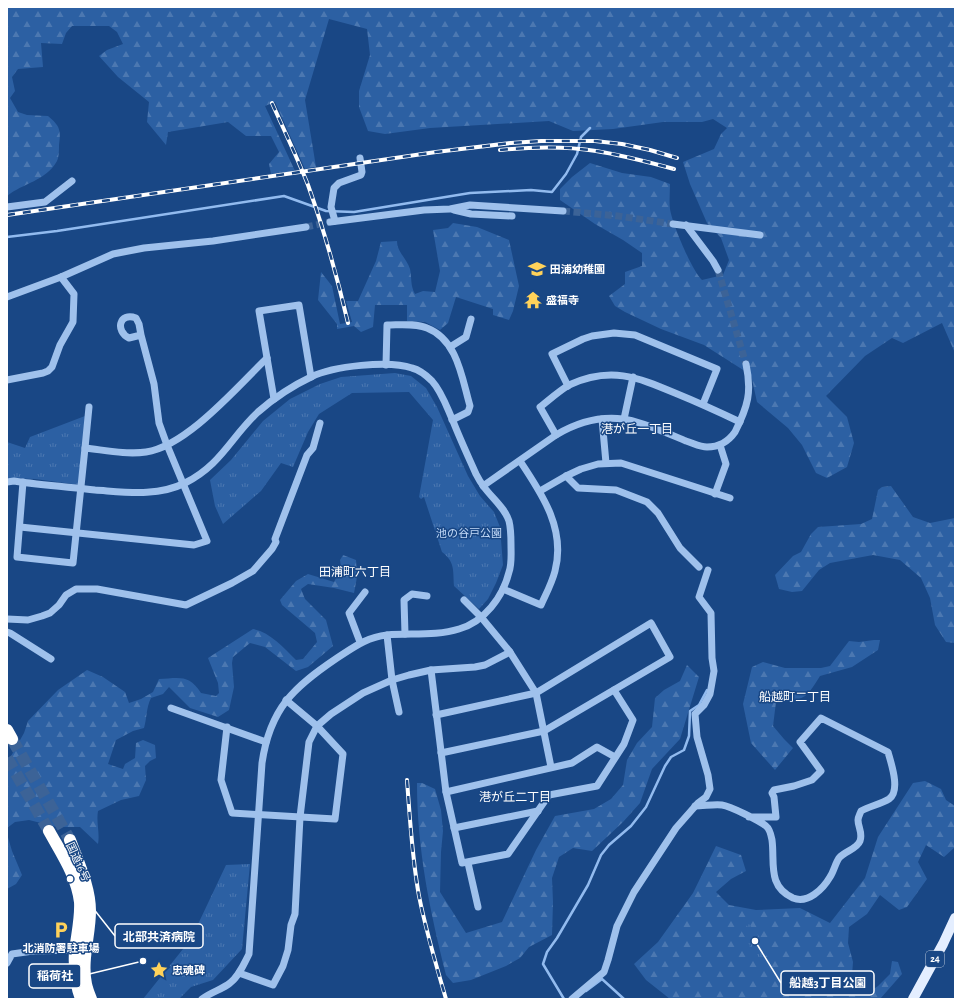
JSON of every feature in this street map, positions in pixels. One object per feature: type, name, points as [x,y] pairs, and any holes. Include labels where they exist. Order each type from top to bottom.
[{"type":"highway","name":"国道16号","points":[[49,831],[77,886],[80,911],[80,950],[86,984],[91,999]]},
{"type":"highway","name":"国道16号","points":[[70,840],[86,886],[89,901],[88,926],[75,972],[77,987],[81,999]]},
{"type":"main road","name":"24","points":[[913,999],[943,944],[955,918]]},
{"type":"street","points":[[360,158],[362,174],[336,185],[332,192],[331,207],[333,220],[470,206],[563,211]]},
{"type":"street","points":[[7,208],[45,202],[72,181]]},
{"type":"street","points":[[450,209],[471,214],[512,216]]},
{"type":"street","points":[[672,224],[760,235]]},
{"type":"street","points":[[686,225],[718,270]]},
{"type":"street","points":[[7,298],[61,277],[113,254],[144,248],[213,241],[306,227]]},
{"type":"street","points":[[7,380],[43,373],[52,367],[60,345],[74,322],[74,294],[61,277]]},
{"type":"street","points":[[274,399],[259,311],[299,305],[311,377]]},
{"type":"street","points":[[450,347],[466,337],[471,319]]},
{"type":"street","points":[[386,365],[387,325],[418,325],[436,333],[450,347],[459,367],[470,406],[468,412],[452,420]]},
{"type":"street","points":[[568,386],[552,354],[592,336],[614,333],[635,335],[717,369],[703,404]]},
{"type":"street","points":[[20,527],[194,545],[207,541],[159,423],[154,384],[140,335]]},
{"type":"street","points":[[85,448],[127,452],[146,452],[167,445],[192,430],[217,408],[267,358]]},
{"type":"street","points":[[483,486],[556,435],[589,421],[602,419],[624,419],[701,446],[712,447],[720,445],[732,436],[740,422],[748,401],[749,380],[746,364]]},
{"type":"street","points":[[7,482],[23,482],[139,493],[166,489],[184,484],[216,462],[257,414],[274,399],[311,377],[331,369],[343,367],[402,365],[412,368],[427,376],[438,388],[476,474],[508,520],[510,527],[511,566],[503,589],[490,609],[481,617],[471,625],[449,632],[387,634],[360,642],[306,679],[286,700],[274,720],[266,742],[262,763],[249,954],[239,973],[230,984],[210,993],[202,999]]},
{"type":"street","points":[[556,435],[540,407],[568,386],[600,376],[622,376],[641,379],[703,404],[740,422]]},
{"type":"street","points":[[624,419],[633,377]]},
{"type":"street","points":[[23,482],[17,557],[74,563],[89,407]]},
{"type":"street","points":[[602,419],[606,463]]},
{"type":"street","points":[[7,619],[28,620],[50,613],[59,605],[66,595],[76,589],[97,589],[186,605],[253,571],[272,549],[276,542],[275,539],[307,456],[313,448],[320,424]]},
{"type":"street","points":[[715,494],[726,464],[720,445]]},
{"type":"street","points":[[503,589],[540,606],[551,582],[557,557],[556,530],[550,512],[540,491],[520,461]]},
{"type":"street","points":[[540,491],[566,476],[590,465],[621,463],[730,498]]},
{"type":"street","points":[[566,476],[578,488],[616,490],[647,502],[658,513],[680,548],[699,567]]},
{"type":"street","points":[[576,998],[584,988],[604,972],[617,926],[634,892],[676,828],[695,806],[706,797],[710,789],[708,775],[697,737],[695,714],[704,705],[710,694],[714,671],[712,658],[711,613],[699,596],[708,570]]},
{"type":"street","points":[[360,642],[349,613],[366,592]]},
{"type":"street","points":[[404,634],[404,600],[412,594],[427,596]]},
{"type":"street","points":[[464,600],[481,617],[510,652],[536,693],[551,767]]},
{"type":"street","points":[[436,715],[536,693],[651,623],[670,657],[544,731],[441,752]]},
{"type":"street","points":[[7,632],[51,659]]},
{"type":"street","points":[[387,634],[392,680],[398,712]]},
{"type":"street","points":[[239,973],[273,986],[283,966],[296,904],[300,817],[309,742],[317,726],[331,714],[363,693],[392,680],[431,670],[480,666],[494,661],[510,652]]},
{"type":"street","points":[[431,670],[446,792],[462,863],[508,854],[549,795],[597,786],[624,744],[633,720],[614,690]]},
{"type":"street","points":[[227,727],[221,780],[232,813],[335,820],[343,754],[317,726],[286,700]]},
{"type":"street","points":[[170,708],[266,742]]},
{"type":"street","points":[[695,806],[723,805],[767,826],[771,835],[774,877],[777,886],[795,898],[804,899],[811,897],[819,891],[830,878],[840,858],[858,845],[861,839],[858,820],[861,811],[890,798],[894,794],[896,788],[888,752],[821,718],[800,742],[821,771],[812,780],[794,786],[774,790],[772,793],[775,801],[776,817],[749,817]]},
{"type":"street","points":[[446,792],[572,763],[597,747],[615,757]]},
{"type":"street","points":[[454,828],[538,811]]},
{"type":"street","points":[[468,863],[478,907]]},
{"type":"street","points":[[7,963],[12,954],[33,951],[80,950]]},
{"type":"green space","points":[[7,7],[955,7],[955,353],[942,323],[903,343],[892,338],[865,356],[826,396],[847,417],[854,443],[847,467],[827,478],[816,473],[802,445],[788,428],[757,402],[751,375],[704,345],[661,329],[615,306],[609,296],[625,284],[625,272],[642,266],[642,253],[560,200],[560,189],[572,177],[590,163],[622,173],[651,177],[670,184],[670,206],[674,225],[693,267],[702,280],[723,275],[729,260],[721,238],[707,223],[690,184],[683,162],[714,149],[721,134],[727,128],[713,119],[702,122],[663,122],[613,129],[573,131],[549,121],[430,128],[385,134],[368,131],[359,107],[359,91],[370,55],[367,29],[329,19],[305,100],[316,167],[305,169],[275,102],[265,106],[295,171],[271,174],[269,164],[279,152],[271,136],[246,136],[228,122],[168,132],[166,145],[147,122],[149,102],[118,77],[99,56],[107,50],[123,44],[117,32],[109,26],[72,26],[66,33],[62,44],[41,43],[43,67],[18,69],[12,77],[15,91],[10,98],[18,112],[27,115],[48,116],[59,129],[60,136],[58,158],[52,168],[41,177],[7,196]]},
{"type":"green space","points":[[453,223],[477,227],[509,240],[519,286],[513,311],[509,320],[493,315],[493,309],[456,297],[448,323],[440,330],[425,322],[407,321],[407,305],[375,305],[373,327],[361,332],[354,326],[337,329],[337,324],[318,300],[321,272],[332,286],[340,324],[352,322],[346,301],[358,301],[376,261],[381,242],[397,241],[400,252],[410,269],[413,291],[415,294],[423,291],[435,292],[440,271],[433,230],[448,228]]},
{"type":"green space","name":"池の谷戸公園","points":[[395,373],[411,376],[426,388],[437,407],[468,476],[480,496],[494,512],[500,527],[503,565],[488,599],[479,609],[454,586],[451,563],[442,552],[424,497],[421,499],[419,497],[433,420],[409,392],[352,393],[319,414],[308,432],[293,467],[281,463],[261,491],[223,524],[215,506],[210,480],[231,460],[263,421],[290,399],[320,384],[341,377]]},
{"type":"green space","points":[[85,416],[80,485],[35,479],[7,478],[7,442],[25,448],[30,437]]},
{"type":"green space","points":[[891,486],[913,517],[930,523],[955,518],[955,643],[946,642],[935,625],[930,598],[921,578],[900,560],[873,555],[830,563],[819,570],[802,591],[792,592],[779,589],[775,575],[793,556],[801,552],[811,534],[818,527],[861,524],[872,519],[878,490],[882,487]]},
{"type":"green space","points":[[343,555],[356,560],[357,577],[354,593],[308,584],[301,589],[305,599],[326,620],[333,646],[308,667],[296,671],[265,647],[250,643],[233,657],[234,687],[229,710],[218,717],[190,708],[169,687],[163,694],[151,698],[144,728],[133,731],[116,740],[108,764],[123,769],[125,764],[135,758],[136,743],[143,740],[155,745],[156,758],[145,766],[146,780],[139,796],[121,800],[98,811],[98,844],[80,827],[57,827],[29,820],[15,822],[7,828],[7,759],[10,758],[24,733],[28,721],[58,690],[87,670],[103,677],[125,692],[129,703],[141,699],[153,692],[159,679],[183,678],[197,687],[201,693],[216,696],[219,693],[218,683],[208,658],[253,629],[265,633],[271,637],[296,660],[303,659],[317,642],[315,633],[282,605],[280,600],[296,581],[308,574],[334,582],[341,568],[340,560]]},
{"type":"green space","points":[[880,640],[878,650],[852,667],[820,676],[811,690],[803,697],[776,702],[773,726],[793,748],[775,770],[751,743],[743,704],[752,667],[763,662],[785,668],[821,668],[830,666],[849,641],[859,642]]},
{"type":"green space","points":[[687,665],[699,677],[680,739],[652,769],[640,803],[623,822],[592,851],[573,848],[559,857],[552,878],[552,935],[529,947],[520,958],[506,966],[471,980],[453,983],[446,975],[430,904],[419,832],[417,783],[422,783],[435,789],[441,810],[443,831],[440,892],[466,933],[502,922],[536,850],[555,816],[594,809],[611,799],[623,785],[627,760],[637,743],[652,727],[655,698],[664,690],[680,681]]},
{"type":"green space","points":[[925,781],[941,789],[946,800],[955,806],[955,847],[944,857],[926,845],[918,862],[927,879],[907,907],[899,910],[880,895],[867,914],[849,927],[848,943],[853,962],[851,989],[865,995],[878,986],[890,974],[892,961],[898,962],[902,974],[880,999],[670,999],[646,980],[634,964],[658,942],[693,893],[716,846],[741,855],[746,871],[731,879],[716,892],[729,905],[756,910],[800,908],[830,923],[865,878],[878,837],[913,783]]},
{"type":"green space","points":[[7,834],[22,875],[16,884],[7,889]]},
{"type":"green space","points":[[250,864],[242,949],[213,980],[191,987],[179,999],[143,999],[191,939],[226,865]]},
{"type":"green space","points":[[749,924],[771,951],[759,962],[741,930]]},
{"type":"waterway","points":[[7,237],[57,231],[284,196],[326,211],[354,212],[470,193],[531,190],[552,192],[566,174],[577,154],[581,137],[590,128]]},
{"type":"waterway","points":[[564,999],[543,964],[547,952],[557,938],[588,885],[601,855],[609,845],[631,826],[646,807],[665,766],[671,757],[684,750],[689,736],[690,711],[699,705],[707,690]]},
{"type":"waterway","points":[[586,991],[602,979],[624,999]]},
{"type":"tunnel","points":[[563,211],[618,216],[673,224]]},
{"type":"tunnel","points":[[306,227],[330,222]]},
{"type":"tunnel","points":[[718,270],[746,364]]},
{"type":"tunnel","points":[[12,739],[70,840]]},
{"type":"tunnel","points":[[7,758],[49,831]]},
{"type":"railway","points":[[272,103],[314,202],[330,253],[348,323]]},
{"type":"railway","points":[[7,215],[436,152],[511,143],[541,141],[595,141],[622,144],[677,158]]},
{"type":"railway","points":[[500,150],[524,148],[584,149],[674,169]]},
{"type":"railway","points":[[407,780],[413,853],[419,896],[446,999]]},
{"type":"place","name":"田浦幼稚園","points":[[537,269]]},
{"type":"place","name":"盛福寺","points":[[533,300]]},
{"type":"place","name":"北部共済病院","points":[[70,879]]},
{"type":"place","name":"北消防署駐車場","points":[[61,930]]},
{"type":"place","name":"船越3丁目公園","points":[[755,941]]},
{"type":"place","name":"稲荷社","points":[[143,961]]},
{"type":"place","name":"忠魂碑","points":[[159,970]]},
{"type":"district","name":"港が丘一丁目","points":[[637,429]]},
{"type":"district","name":"田浦町六丁目","points":[[355,572]]},
{"type":"district","name":"船越町二丁目","points":[[795,697]]},
{"type":"district","name":"港が丘二丁目","points":[[515,797]]}]
